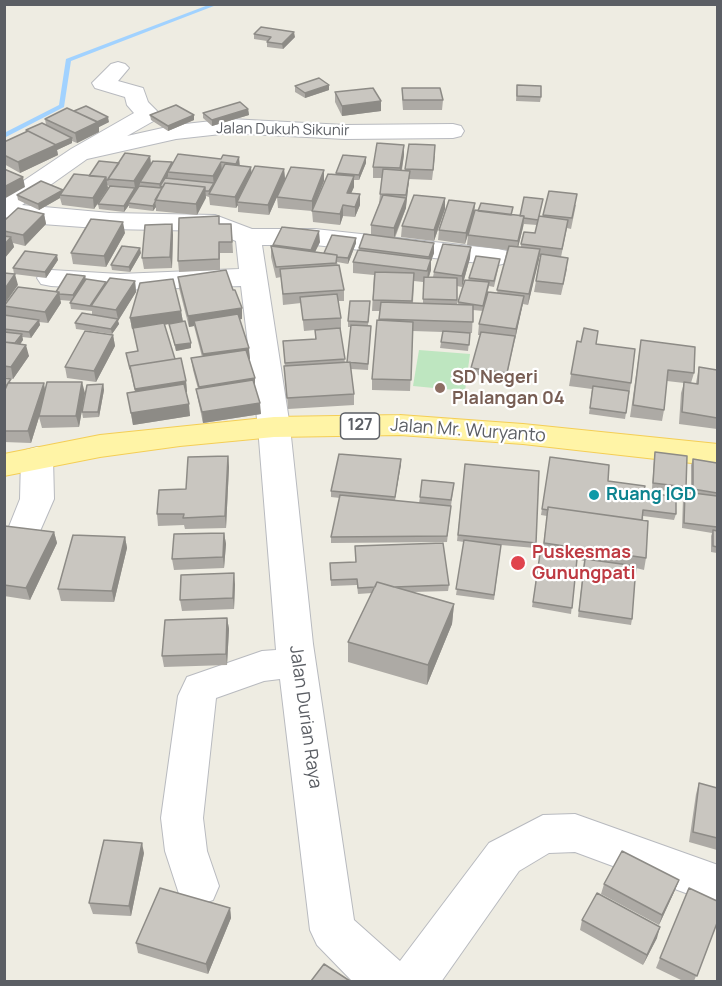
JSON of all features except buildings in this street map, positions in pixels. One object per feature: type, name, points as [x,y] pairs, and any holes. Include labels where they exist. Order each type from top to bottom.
[{"type":"main road","name":"Jalan Mr. Wuryanto","points":[[4,465],[100,446],[274,427],[400,425],[523,434],[717,456]]},
{"type":"street","name":"Jalan Dukuh Sikunir","points":[[4,208],[79,154],[149,114],[138,105],[135,93],[103,83],[118,68]]},
{"type":"street","name":"Jalan Dukuh Sikunir","points":[[79,154],[177,132],[230,126],[345,132],[453,131]]},
{"type":"street","name":"Jalan Dukuh Sikunir","points":[[4,208],[42,216],[98,220],[215,223],[248,237],[315,237],[498,256]]},
{"type":"street","points":[[248,237],[274,427]]},
{"type":"street","points":[[51,278],[120,282],[253,277]]},
{"type":"street","name":"Jalan Durian Raya","points":[[274,427],[296,663],[333,930],[354,953],[389,981]]},
{"type":"street","points":[[25,529],[37,499],[38,458]]},
{"type":"street","points":[[196,886],[186,851],[182,818],[197,696],[201,688],[262,666],[296,663]]},
{"type":"street","points":[[413,981],[504,857],[543,834],[575,833],[717,885]]},
{"type":"green space","points":[[419,350],[470,354],[465,391],[413,386]]},
{"type":"waterway","points":[[4,136],[62,106],[68,60],[217,4]]},
{"type":"place","name":"SD Negeri Plalangan 04","points":[[440,388]]},
{"type":"place","name":"Ruang IGD","points":[[594,495]]},
{"type":"place","name":"Puskesmas Gunungpati","points":[[518,563]]}]
